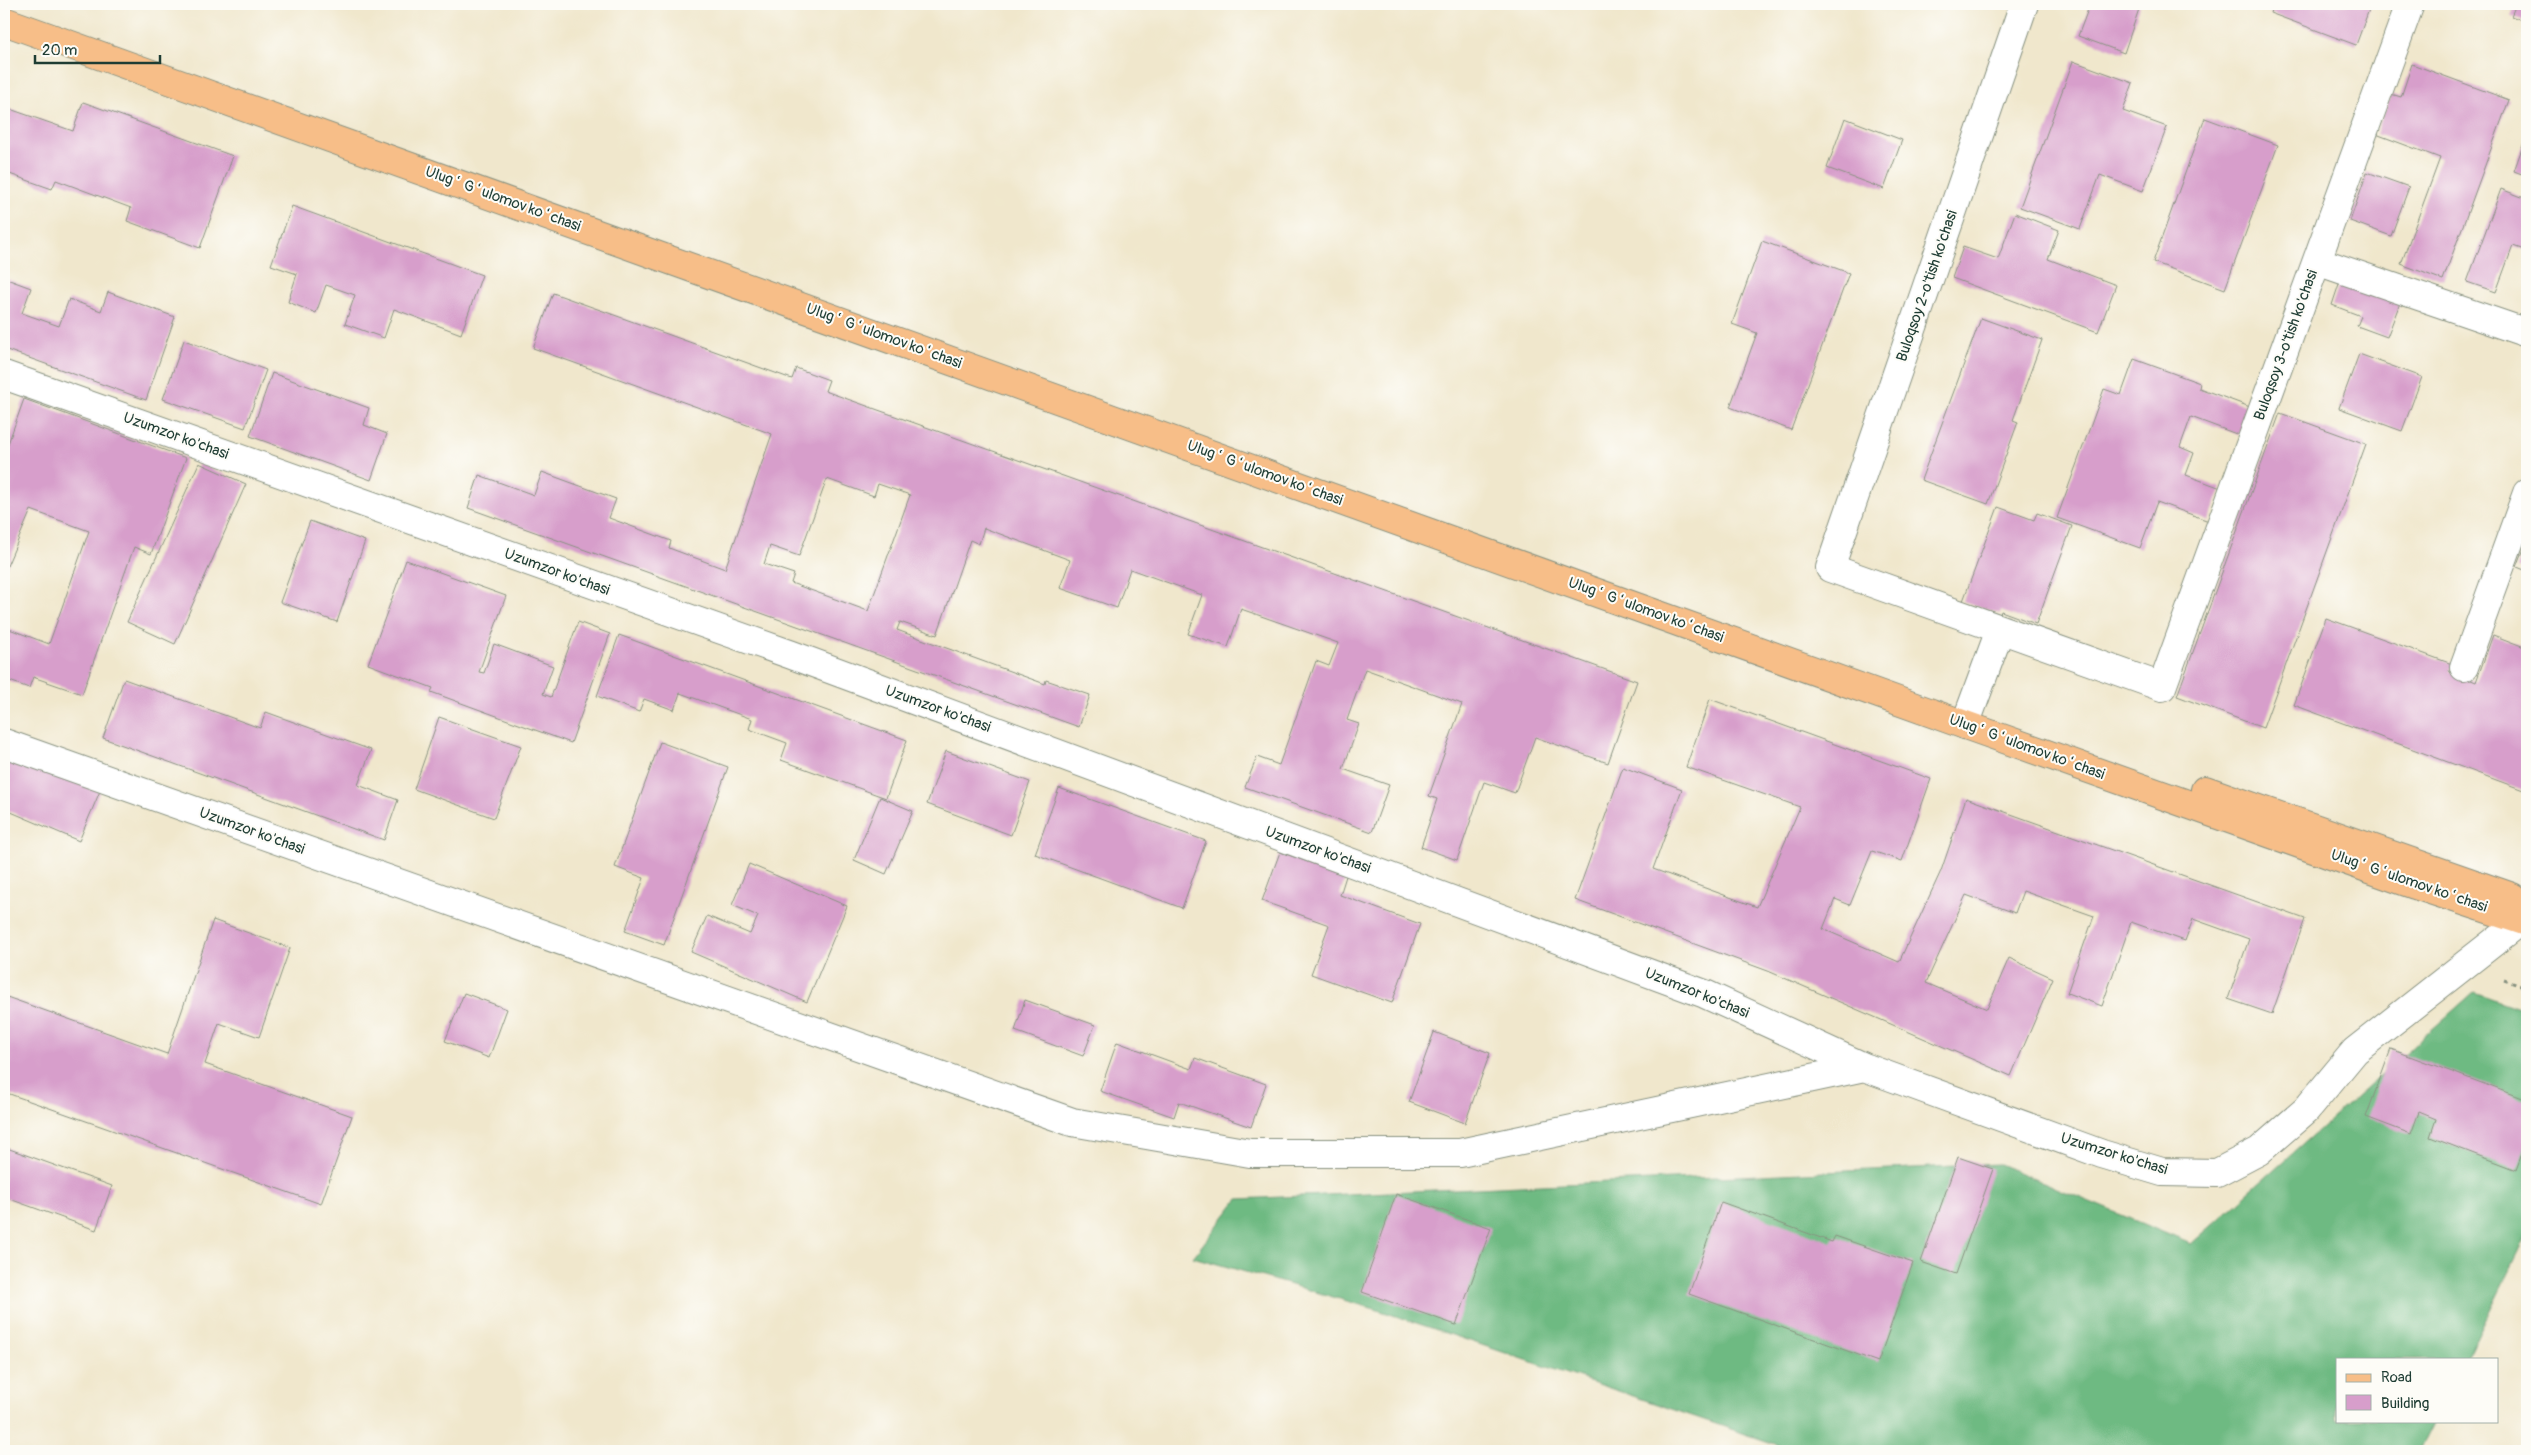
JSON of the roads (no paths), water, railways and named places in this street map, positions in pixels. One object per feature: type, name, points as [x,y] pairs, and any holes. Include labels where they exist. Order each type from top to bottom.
[{"type":"main road","name":"Ulugʻ Gʻulomov koʻchasi","points":[[6,4],[779,278],[1968,717]]},
{"type":"main road","name":"Ulugʻ Gʻulomov koʻchasi","points":[[4,21],[1968,717],[2526,912]]},
{"type":"street","name":"Buloqsoy 2-o'tish ko'chasi","points":[[2000,630],[1830,568],[2024,4]]},
{"type":"street","name":"Buloqsoy 3-o'tish ko'chasi","points":[[2000,630],[2162,687],[2410,4]]},
{"type":"street","points":[[2317,261],[2527,333]]},
{"type":"street","name":"Uzumzor ko'chasi","points":[[4,375],[801,658],[1705,994],[1864,1067],[2102,1154],[2162,1172],[2217,1173],[2259,1150],[2284,1131],[2306,1110],[2355,1051],[2526,912]]},
{"type":"street","points":[[2464,667],[2527,493]]},
{"type":"street","points":[[1968,717],[2000,630]]},
{"type":"street","name":"Uzumzor ko'chasi","points":[[4,743],[1072,1122],[1250,1153],[1460,1153],[1864,1067]]}]
